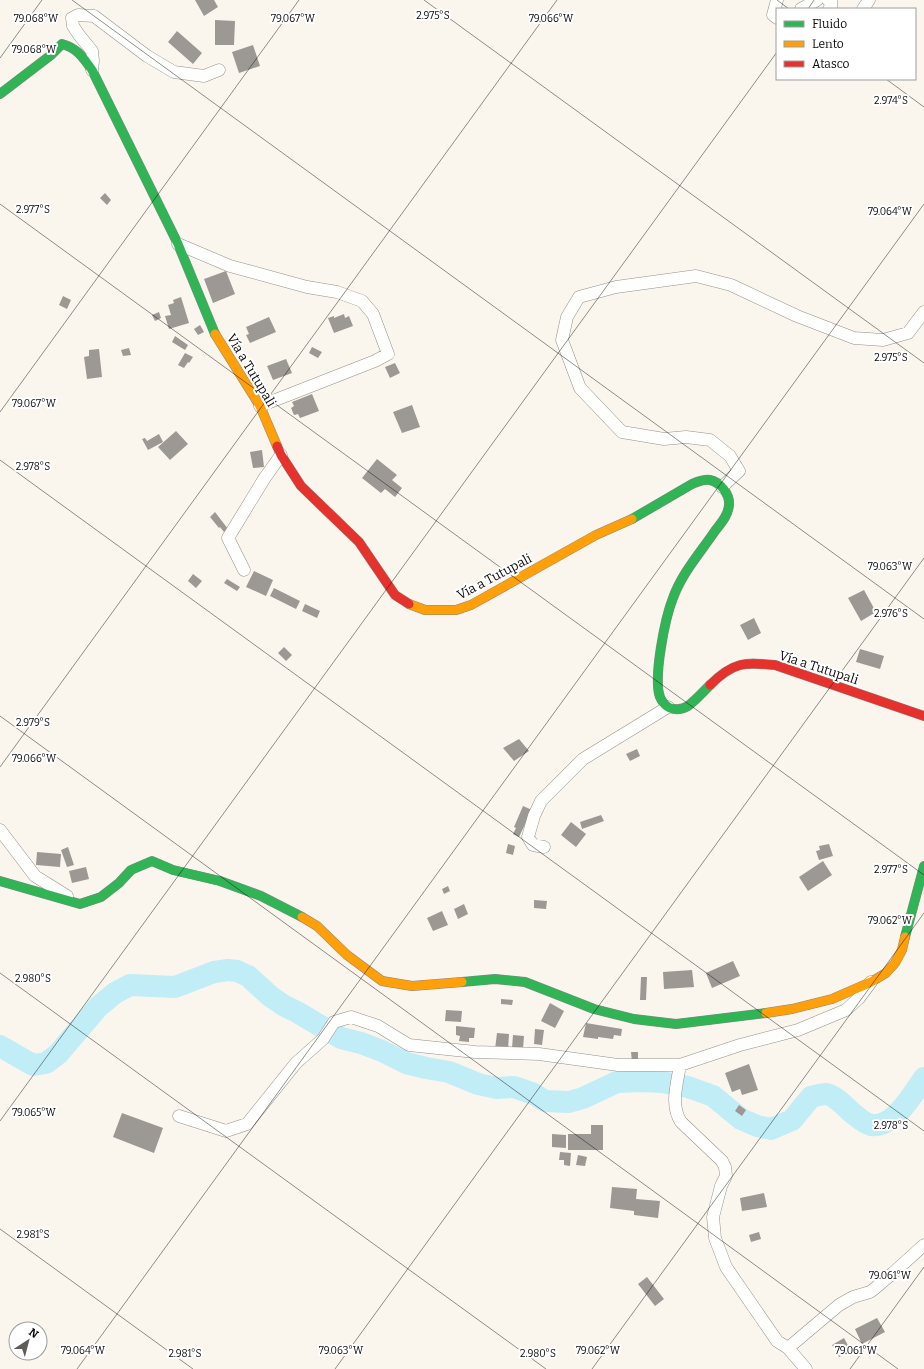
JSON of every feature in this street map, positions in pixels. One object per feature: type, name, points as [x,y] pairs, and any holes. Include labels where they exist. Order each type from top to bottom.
[{"type":"street","points":[[776,17],[773,15],[777,0]]},
{"type":"street","points":[[803,8],[817,0]]},
{"type":"street","points":[[828,0],[831,1],[830,8]]},
{"type":"street","points":[[92,70],[94,61],[92,50],[73,26],[72,18],[78,15],[94,16],[147,56],[174,72],[204,76],[219,70]]},
{"type":"street","name":"Vía a Tutupali","points":[[0,94],[51,55],[62,44],[73,47],[79,52],[92,70],[178,244],[214,332],[260,406],[282,455],[301,486],[358,542],[395,595],[410,605],[425,610],[456,610],[471,605],[596,535],[639,516],[692,484],[710,480],[722,487]]},
{"type":"street","points":[[178,244],[230,266],[307,287],[337,292],[362,301],[373,314],[388,354],[375,361],[260,406]]},
{"type":"street","points":[[544,847],[533,845],[528,837],[540,801],[583,759],[668,707],[664,703],[658,688],[662,641],[666,619],[684,576],[726,515],[730,502],[727,492],[722,487],[739,471],[730,456],[710,440],[686,438],[664,439],[622,432],[580,388],[562,340],[567,317],[579,297],[616,287],[696,276],[731,284],[797,316],[854,338],[883,340],[908,333],[924,312]]},
{"type":"street","points":[[244,570],[228,538],[264,479],[282,455]]},
{"type":"street","name":"Vía a Tutupali","points":[[668,707],[680,709],[688,706],[728,670],[737,665],[754,663],[774,665],[924,716]]},
{"type":"street","points":[[0,830],[35,876],[80,904]]},
{"type":"street","points":[[0,881],[80,904],[101,897],[119,883],[131,870],[152,861],[173,870],[220,881],[260,896],[306,918],[318,926],[347,955],[367,971],[382,980],[412,986],[495,979],[525,982],[594,1009],[634,1019],[676,1024],[755,1015],[792,1009],[832,998],[871,982],[886,973],[895,963],[902,950],[924,866]]},
{"type":"street","points":[[179,1116],[226,1131],[247,1124],[296,1063],[323,1038],[334,1022],[351,1017],[378,1026],[409,1045],[475,1052],[539,1054],[679,1070],[740,1045],[798,1030],[846,1010],[859,998],[871,982]]},
{"type":"street","points":[[679,1070],[674,1098],[678,1117],[722,1161],[725,1167],[726,1176],[713,1217],[715,1238],[726,1267],[777,1341],[788,1348],[806,1369]]},
{"type":"street","points":[[788,1348],[839,1305],[853,1297],[870,1292],[874,1289],[924,1245]]},
{"type":"building","points":[[195,0],[214,0],[218,7],[204,16]]},
{"type":"building","points":[[215,20],[235,21],[234,45],[215,45]]},
{"type":"building","points":[[177,31],[202,53],[193,64],[168,42]]},
{"type":"building","points":[[253,45],[260,66],[239,73],[232,52]]},
{"type":"building","points":[[105,193],[111,200],[107,205],[100,198]]},
{"type":"building","points":[[226,271],[235,294],[213,303],[204,279]]},
{"type":"building","points":[[63,296],[71,300],[67,309],[59,305]]},
{"type":"building","points":[[181,297],[189,323],[169,329],[165,316],[171,315],[168,305],[174,303],[173,300]]},
{"type":"building","points":[[159,312],[161,318],[155,321],[152,315]]},
{"type":"building","points":[[344,314],[345,318],[349,316],[353,326],[334,333],[328,318],[334,316],[334,318]]},
{"type":"building","points":[[269,317],[276,332],[250,343],[246,335],[249,334],[246,327]]},
{"type":"building","points":[[200,325],[204,332],[198,335],[194,329]]},
{"type":"building","points":[[175,336],[188,345],[185,350],[172,342]]},
{"type":"building","points":[[312,347],[322,352],[318,358],[309,353]]},
{"type":"building","points":[[129,348],[131,355],[123,356],[121,350]]},
{"type":"building","points":[[99,349],[102,377],[87,379],[84,357],[89,356],[89,350]]},
{"type":"building","points":[[185,353],[193,357],[184,368],[178,365]]},
{"type":"building","points":[[286,359],[292,373],[273,380],[267,366]]},
{"type":"building","points":[[395,363],[400,373],[390,378],[385,367]]},
{"type":"building","points":[[312,394],[319,411],[300,418],[298,414],[294,415],[291,408],[294,406],[292,402]]},
{"type":"building","points":[[412,405],[420,427],[402,433],[393,412]]},
{"type":"building","points":[[176,431],[188,444],[170,460],[158,447]]},
{"type":"building","points":[[159,434],[163,442],[148,450],[142,439],[145,438],[147,441]]},
{"type":"building","points":[[262,450],[264,467],[253,468],[250,452]]},
{"type":"building","points":[[377,459],[397,475],[392,480],[402,488],[395,497],[385,489],[381,493],[362,478]]},
{"type":"building","points":[[215,512],[228,529],[224,532],[210,517]]},
{"type":"building","points":[[254,571],[273,580],[266,596],[246,587]]},
{"type":"building","points":[[193,574],[202,581],[196,588],[188,581]]},
{"type":"building","points":[[227,579],[240,587],[237,591],[224,583]]},
{"type":"building","points":[[274,588],[300,601],[296,609],[270,596]]},
{"type":"building","points":[[864,590],[876,612],[861,621],[848,598]]},
{"type":"building","points":[[305,604],[320,611],[317,618],[302,611]]},
{"type":"building","points":[[754,618],[761,633],[748,640],[740,625]]},
{"type":"building","points":[[284,647],[292,655],[286,661],[278,653]]},
{"type":"building","points":[[860,649],[884,656],[880,669],[856,662]]},
{"type":"building","points":[[519,739],[529,751],[514,761],[503,748]]},
{"type":"building","points":[[637,749],[640,756],[630,761],[626,754]]},
{"type":"building","points":[[523,806],[532,810],[519,837],[513,834],[516,828],[514,827]]},
{"type":"building","points":[[601,815],[604,821],[582,829],[580,822]]},
{"type":"building","points":[[571,822],[586,834],[576,847],[561,835]]},
{"type":"building","points":[[508,844],[515,846],[513,855],[506,853]]},
{"type":"building","points":[[829,844],[833,856],[819,860],[816,851],[820,850],[819,846]]},
{"type":"building","points":[[68,847],[74,865],[67,867],[61,850]]},
{"type":"building","points":[[37,852],[61,854],[60,867],[36,865]]},
{"type":"building","points":[[823,861],[832,875],[808,891],[799,877]]},
{"type":"building","points":[[86,867],[89,879],[72,883],[69,871]]},
{"type":"building","points":[[448,886],[450,891],[444,894],[442,889]]},
{"type":"building","points":[[534,900],[547,901],[546,909],[534,908]]},
{"type":"building","points":[[464,904],[468,914],[458,919],[454,909]]},
{"type":"building","points":[[442,911],[448,925],[433,931],[427,918]]},
{"type":"building","points":[[733,961],[740,976],[712,988],[706,973]]},
{"type":"building","points":[[692,970],[694,987],[664,989],[663,972]]},
{"type":"building","points":[[641,977],[647,977],[646,1000],[640,1000]]},
{"type":"building","points":[[501,999],[513,1000],[512,1005],[501,1004]]},
{"type":"building","points":[[550,1003],[564,1011],[555,1028],[541,1021]]},
{"type":"building","points":[[446,1010],[462,1011],[461,1022],[445,1021]]},
{"type":"building","points":[[586,1023],[622,1029],[621,1036],[614,1035],[613,1039],[583,1037]]},
{"type":"building","points":[[456,1026],[475,1028],[474,1038],[469,1038],[469,1042],[459,1041],[460,1036],[456,1035]]},
{"type":"building","points":[[535,1029],[544,1030],[542,1045],[534,1044]]},
{"type":"building","points":[[497,1033],[509,1034],[508,1050],[495,1049]]},
{"type":"building","points":[[513,1035],[524,1036],[523,1049],[512,1048]]},
{"type":"building","points":[[631,1052],[638,1052],[638,1062],[632,1062]]},
{"type":"building","points":[[749,1064],[758,1090],[742,1095],[740,1089],[732,1092],[725,1073]]},
{"type":"building","points":[[739,1105],[746,1110],[742,1116],[735,1111]]},
{"type":"building","points":[[122,1113],[163,1128],[154,1153],[113,1137]]},
{"type":"building","points":[[591,1125],[603,1125],[603,1150],[568,1150],[568,1134],[591,1134]]},
{"type":"building","points":[[552,1134],[566,1135],[566,1148],[552,1147]]},
{"type":"building","points":[[560,1152],[571,1153],[570,1166],[564,1165],[564,1160],[559,1160]]},
{"type":"building","points":[[578,1155],[587,1157],[585,1166],[576,1165]]},
{"type":"building","points":[[612,1187],[637,1189],[636,1199],[660,1201],[658,1218],[634,1215],[634,1211],[610,1208]]},
{"type":"building","points":[[764,1193],[767,1207],[742,1211],[740,1198]]},
{"type":"building","points":[[759,1232],[761,1239],[751,1242],[749,1235]]},
{"type":"building","points":[[647,1277],[664,1299],[655,1306],[638,1284]]},
{"type":"building","points":[[877,1318],[885,1332],[862,1344],[855,1329]]},
{"type":"building","points":[[844,1338],[851,1351],[839,1357],[832,1345]]},
{"type":"waterway","points":[[0,1046],[33,1065],[46,1063],[58,1054],[98,1007],[115,993],[130,985],[175,987],[214,972],[228,970],[237,971],[248,976],[270,996],[283,1005],[341,1038],[361,1043],[382,1051],[406,1063],[449,1072],[478,1084],[497,1088],[514,1087],[534,1094],[545,1101],[569,1102],[583,1098],[617,1082],[662,1082],[688,1087],[713,1096],[741,1119],[757,1126],[771,1129],[792,1120],[811,1097],[826,1094],[843,1104],[855,1116],[871,1125],[879,1124],[895,1116],[902,1109],[924,1078]]},
{"type":"traffic: fast","points":[[0,94],[51,55],[62,44],[72,48],[83,57],[92,70],[178,244],[215,334]]},
{"type":"traffic: fast","points":[[632,519],[692,484],[701,481],[714,481],[724,489],[728,497],[729,505],[726,516],[686,572],[673,598],[667,619],[659,663],[658,688],[660,697],[664,704],[670,708],[679,709],[688,706],[710,685]]},
{"type":"traffic: fast","points":[[0,881],[80,904],[101,897],[119,883],[131,870],[152,861],[173,870],[220,881],[261,896],[302,917]]},
{"type":"traffic: fast","points":[[905,937],[924,866]]},
{"type":"traffic: fast","points":[[462,982],[495,979],[525,982],[594,1009],[634,1019],[676,1024],[766,1013]]},
{"type":"traffic: slow","points":[[215,334],[260,406],[277,446]]},
{"type":"traffic: slow","points":[[409,604],[425,610],[456,610],[471,605],[596,535],[632,519]]},
{"type":"traffic: slow","points":[[302,917],[317,926],[347,955],[382,981],[412,986],[462,982]]},
{"type":"traffic: slow","points":[[766,1013],[792,1009],[832,999],[871,982],[886,973],[895,963],[902,950],[905,937]]},
{"type":"traffic: jam","points":[[277,446],[281,455],[301,486],[359,542],[395,595],[409,604]]},
{"type":"traffic: jam","points":[[710,685],[718,677],[740,665],[775,665],[924,716]]}]
